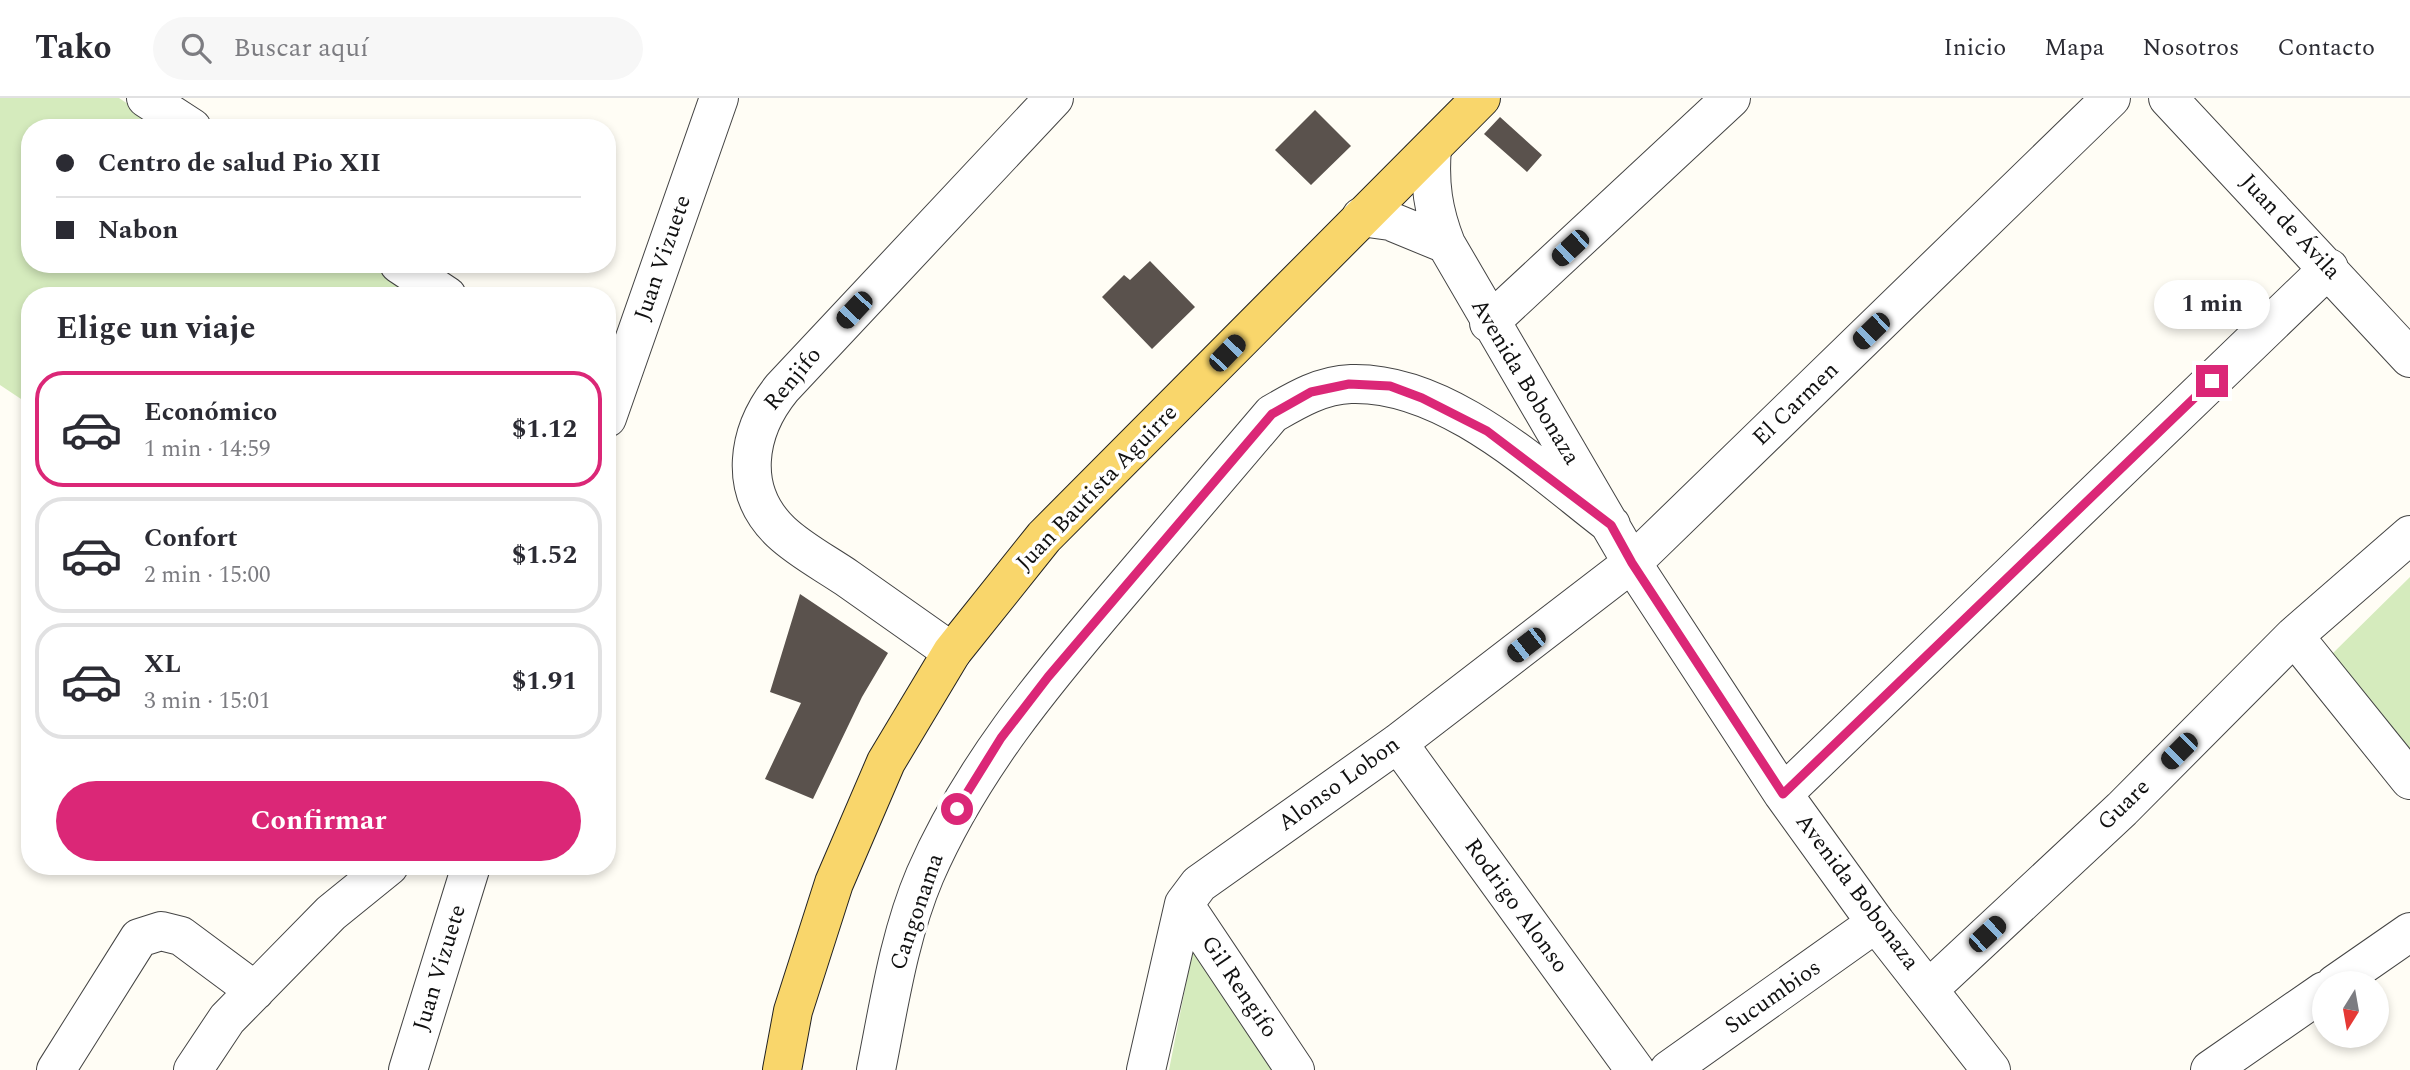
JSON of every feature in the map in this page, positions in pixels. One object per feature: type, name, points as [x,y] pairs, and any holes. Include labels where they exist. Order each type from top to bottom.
[{"type":"main road","name":"Juan Bautista Aguirre","points":[[782,1070],[793,1011],[834,883],[886,762],[952,652],[1044,537],[1481,98]]},
{"type":"street","points":[[146,98],[178,119]]},
{"type":"street","name":"Juan Vizuete","points":[[616,388],[719,98]]},
{"type":"street","name":"Renjifo","points":[[952,652],[782,533],[760,503],[752,482],[752,442],[758,422],[782,388],[1054,98]]},
{"type":"street","points":[[1489,323],[1731,98]]},
{"type":"street","name":"El Carmen","points":[[1632,563],[2111,98]]},
{"type":"street","name":"Juan de Ávila","points":[[2168,98],[2410,358]]},
{"type":"street","name":"Avenida Bobonaza","points":[[1432,148],[1431,191],[1434,213],[1446,244],[1489,323],[1632,563],[1783,794],[1877,923],[1991,1070]]},
{"type":"street","points":[[1361,217],[1391,221],[1446,244]]},
{"type":"street","points":[[1783,794],[2329,268]]},
{"type":"street","points":[[412,273],[434,287]]},
{"type":"street","name":"Cangonama","points":[[876,1070],[897,963],[924,877],[957,809],[1001,738],[1048,677],[1272,414],[1311,392],[1349,384],[1390,386],[1457,414],[1487,431],[1611,525]]},
{"type":"street","name":"Guare","points":[[1930,988],[2122,808],[2294,636],[2410,534]]},
{"type":"street","name":"Alonso Lobon","points":[[1146,1070],[1184,904],[1199,884],[1398,743],[1632,563]]},
{"type":"street","points":[[2294,636],[2410,780]]},
{"type":"street","name":"Rodrigo Alonso","points":[[1398,743],[1635,1070]]},
{"type":"street","points":[[193,1070],[228,1019],[331,914],[378,875]]},
{"type":"street","name":"Juan Vizuete","points":[[408,1070],[468,875]]},
{"type":"street","name":"Gil Rengifo","points":[[1184,904],[1294,1070]]},
{"type":"street","name":"Sucumbios","points":[[1669,1070],[1877,923]]},
{"type":"street","points":[[56,1070],[139,938],[161,931],[181,936],[255,991]]},
{"type":"street","points":[[2354,971],[2410,932]]},
{"type":"street","points":[[2210,1070],[2312,999]]},
{"type":"green space","points":[[0,98],[119,98],[150,119],[21,119],[21,273],[382,273],[403,287],[21,287],[21,399],[0,385]]},
{"type":"green space","points":[[2410,577],[2410,749],[2331,655]]},
{"type":"green space","points":[[1194,943],[1275,1070],[1169,1070]]},
{"type":"building","points":[[1315,110],[1351,146],[1311,185],[1275,150]]},
{"type":"building","points":[[1500,117],[1542,155],[1527,172],[1484,134]]},
{"type":"building","points":[[1150,261],[1195,307],[1152,349],[1102,297],[1124,275],[1130,280]]},
{"type":"building","points":[[800,594],[888,653],[862,697],[813,799],[765,779],[801,703],[770,692]]},
{"type":"route","points":[[957,809],[1001,738],[1048,677],[1272,414],[1311,392],[1349,384],[1390,386],[1422,398],[1487,431],[1611,525],[1632,563],[1783,794],[2212,381]]}]
